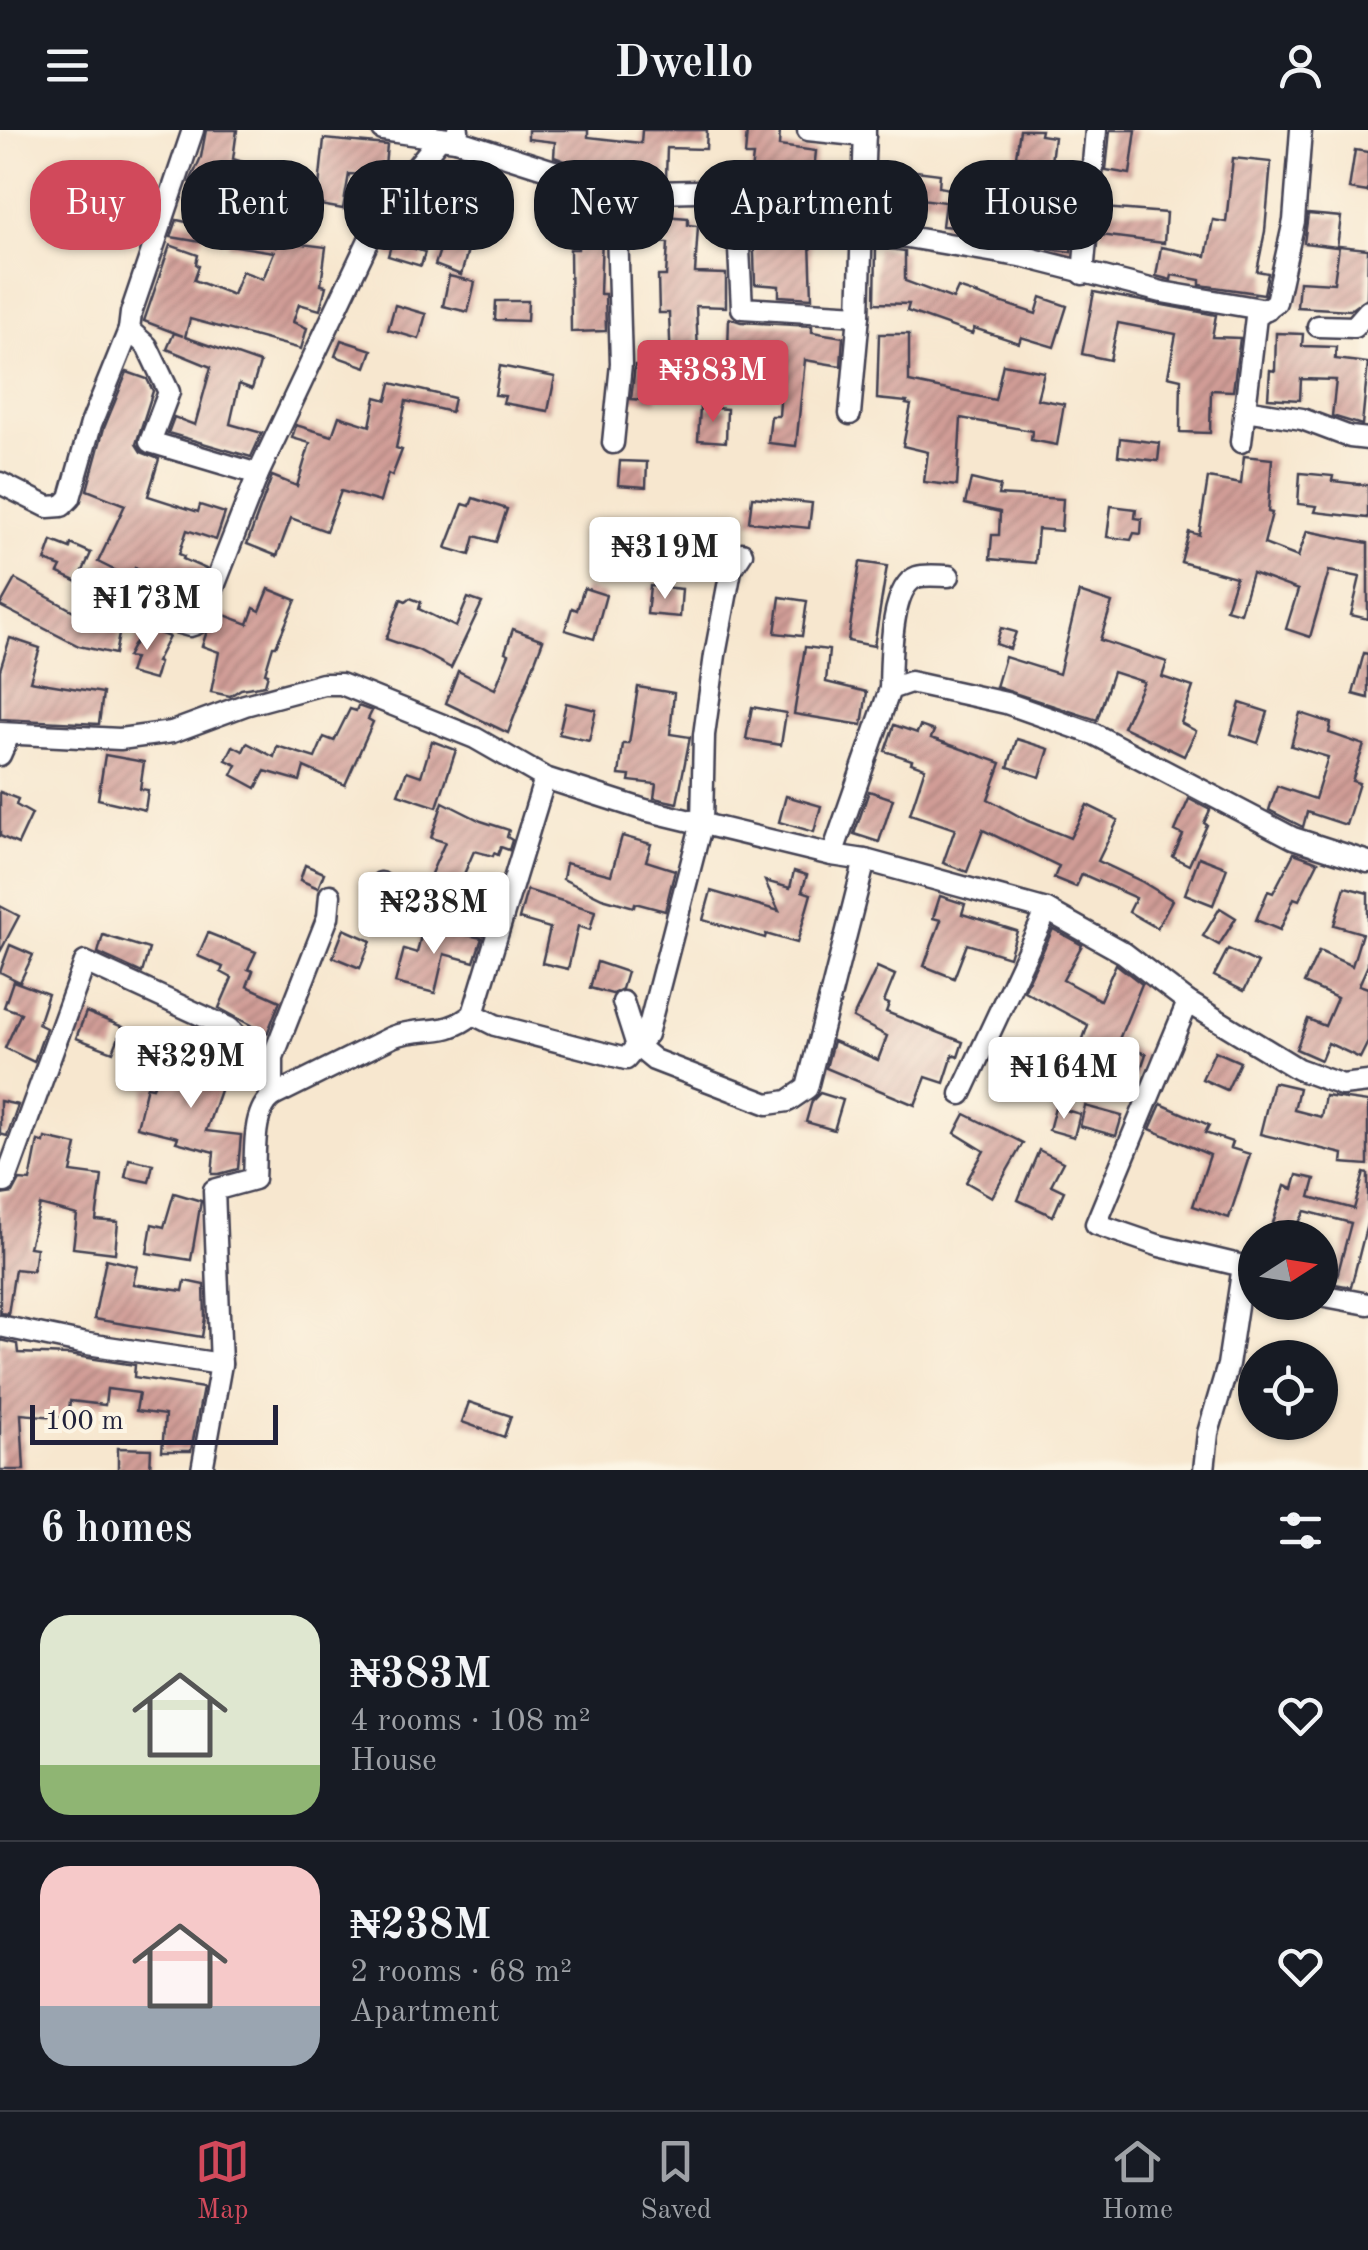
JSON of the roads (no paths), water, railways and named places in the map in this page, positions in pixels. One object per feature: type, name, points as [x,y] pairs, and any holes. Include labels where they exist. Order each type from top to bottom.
[{"type":"street","points":[[0,484],[48,507],[62,506],[70,498],[193,130]]},
{"type":"street","points":[[383,130],[451,136],[534,164]]},
{"type":"street","points":[[808,130],[864,133],[863,160]]},
{"type":"street","points":[[1083,274],[1096,130]]},
{"type":"street","points":[[1241,442],[1256,317],[1276,302],[1294,221],[1302,130]]},
{"type":"street","points":[[140,612],[196,624],[258,474],[376,226],[392,198],[451,136]]},
{"type":"street","points":[[674,192],[736,190],[742,308],[859,316]]},
{"type":"street","points":[[928,241],[1025,256],[1083,274],[1268,310]]},
{"type":"street","points":[[613,442],[621,364],[618,250]]},
{"type":"street","points":[[850,414],[859,316],[860,250]]},
{"type":"street","points":[[1318,326],[1354,327],[1368,311]]},
{"type":"street","points":[[129,330],[147,346],[169,392],[150,442],[258,474]]},
{"type":"street","points":[[1245,410],[1302,419],[1350,437],[1368,439]]},
{"type":"street","points":[[473,1014],[495,1025],[626,1059],[648,1034],[702,822],[704,735],[715,654],[732,570],[742,553]]},
{"type":"street","points":[[832,855],[890,689],[896,613],[902,590],[916,577],[949,576]]},
{"type":"street","points":[[890,689],[910,682],[1006,702],[1094,734],[1293,838],[1368,862]]},
{"type":"street","points":[[3,741],[120,740],[193,726],[245,706],[323,684],[342,684],[476,738],[545,778],[645,810],[866,860],[1047,910],[1124,953],[1188,1002],[1298,1069],[1342,1085],[1368,1082]]},
{"type":"street","points":[[202,1470],[221,1364],[214,1190],[254,1179],[260,1116],[263,1104],[274,1096],[392,1037],[458,1027],[473,1014],[545,778]]},
{"type":"street","points":[[622,1002],[637,1046],[654,1060],[768,1104],[788,1101],[807,1088],[866,860]]},
{"type":"street","points":[[381,883],[412,910],[499,927]]},
{"type":"street","points":[[274,1096],[274,1057],[328,917],[330,894]]},
{"type":"street","points":[[961,1094],[1047,910]]},
{"type":"street","points":[[6,1182],[85,962],[229,1028],[240,1038],[274,1096]]},
{"type":"street","points":[[1188,1002],[1096,1224],[1160,1246],[1238,1265]]},
{"type":"street","points":[[1338,1298],[1368,1304]]},
{"type":"street","points":[[1204,1470],[1208,1434],[1238,1319]]},
{"type":"street","points":[[0,1326],[221,1364]]}]
